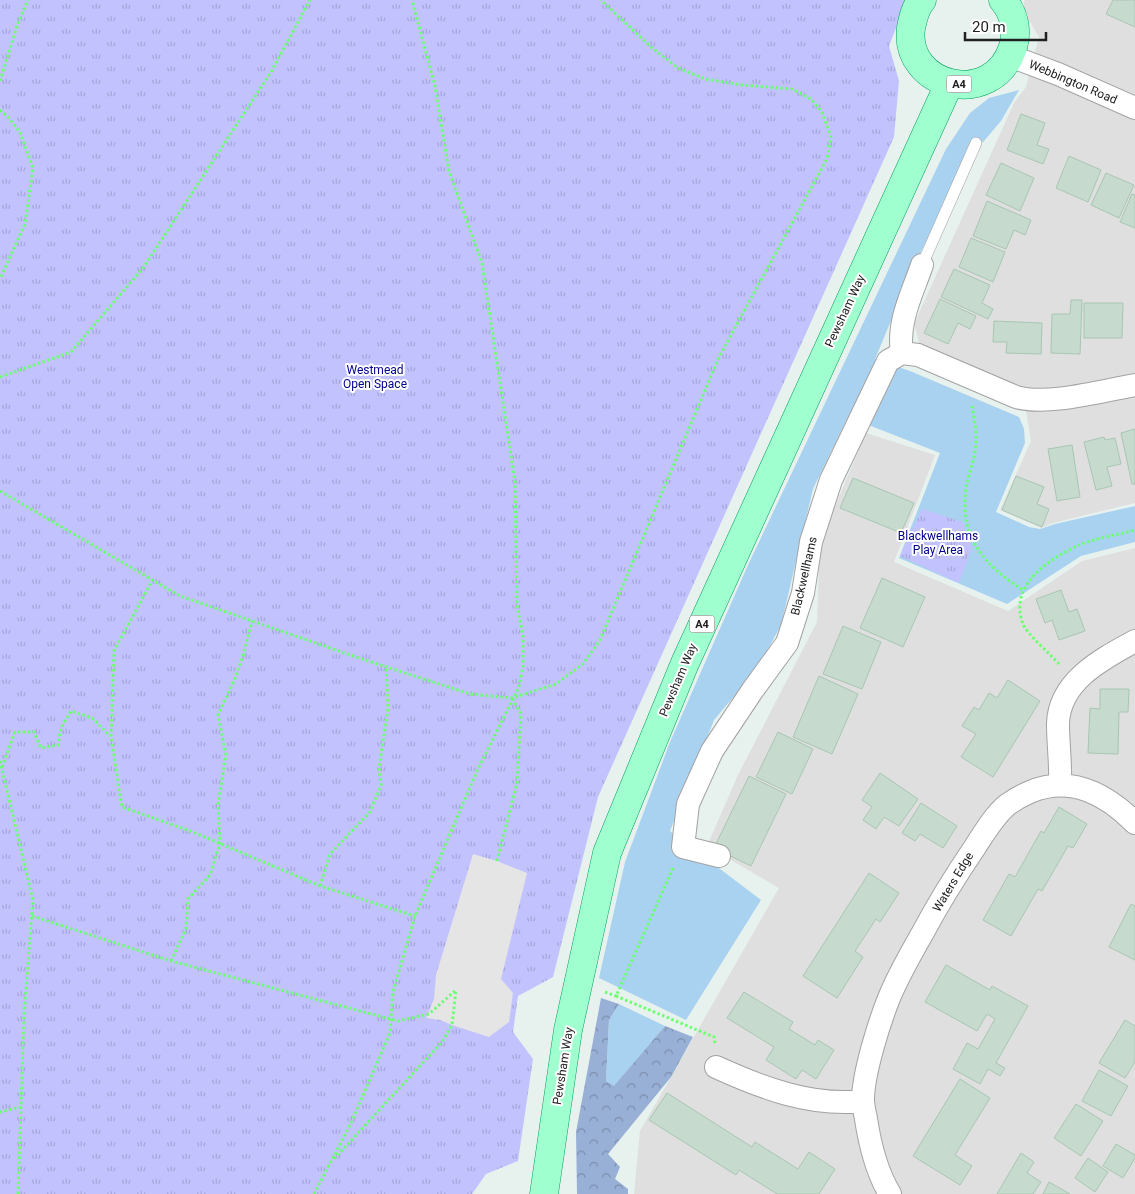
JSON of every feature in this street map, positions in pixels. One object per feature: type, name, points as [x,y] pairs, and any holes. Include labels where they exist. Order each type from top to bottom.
[{"type":"main road","name":"A4","points":[[922,0],[913,17],[910,34],[913,50],[921,65],[934,76],[949,84],[967,85],[984,81],[999,71],[1010,56]]},
{"type":"main road","points":[[1003,0],[1008,6],[1014,22],[1015,39],[1010,56]]},
{"type":"main road","name":"Pewsham Way","points":[[544,1194],[568,1030],[607,853],[685,663],[949,84]]},
{"type":"street","name":"Webbington Road","points":[[1010,56],[1058,74],[1135,108]]},
{"type":"street","points":[[922,265],[903,317],[900,334],[902,353],[918,355],[1016,397],[1029,400],[1056,399],[1135,385]]},
{"type":"street","name":"Blackwellhams","points":[[683,847],[688,804],[712,751],[787,643],[803,593],[811,542],[831,480],[881,372],[888,361],[902,353]]},
{"type":"street","points":[[1060,786],[1061,760],[1058,723],[1063,699],[1075,681],[1109,655],[1135,641]]},
{"type":"street","name":"Waters Edge","points":[[890,1194],[882,1182],[874,1162],[863,1101],[872,1055],[889,999],[903,968],[962,866],[990,824],[1007,806],[1029,792],[1048,786],[1075,787],[1092,792],[1111,801],[1135,823]]},
{"type":"street","points":[[683,847],[719,856]]},
{"type":"street","points":[[716,1067],[744,1080],[794,1095],[830,1103],[863,1101]]},
{"type":"lane","points":[[922,265],[976,143]]},
{"type":"path","points":[[0,81],[18,23],[28,0]]},
{"type":"path","points":[[0,377],[71,352],[144,268],[271,72],[310,0]]},
{"type":"path","points":[[314,1194],[351,1123],[390,1033],[393,992],[415,916],[477,771],[518,687],[523,667],[523,636],[517,604],[515,482],[482,264],[449,171],[435,86],[412,0]]},
{"type":"path","points":[[0,491],[180,596],[470,694],[512,698],[556,684],[583,664],[600,640],[719,357],[827,159],[831,137],[822,112],[811,99],[792,89],[742,85],[705,79],[678,68],[651,47],[601,0]]},
{"type":"path","points":[[0,110],[20,132],[33,168],[25,224],[0,279]]},
{"type":"path","points":[[980,381],[973,397],[972,405],[976,446],[966,490],[967,523],[974,545],[981,555],[1007,580],[1023,590]]},
{"type":"path","points":[[1075,681],[1023,626],[1020,608],[1023,590],[1033,575],[1048,562],[1081,545],[1135,530]]},
{"type":"path","points":[[153,579],[114,651],[111,737],[122,807],[193,832],[320,886],[415,916]]},
{"type":"path","points":[[171,961],[186,929],[188,899],[210,875],[220,844],[218,804],[226,755],[218,715],[234,681],[252,621]]},
{"type":"path","points":[[320,886],[330,854],[370,812],[381,785],[379,768],[388,708],[386,666]]},
{"type":"path","points":[[498,861],[516,783],[521,714],[512,698]]},
{"type":"path","points":[[2,768],[15,732],[34,732],[40,748],[58,745],[61,728],[71,711],[92,718],[111,737]]},
{"type":"path","points":[[0,761],[32,900],[24,1015],[18,1194]]},
{"type":"path","points":[[683,847],[616,996],[714,1037],[716,1067]]},
{"type":"path","points":[[32,916],[171,961],[398,1021],[429,1014],[456,990],[452,1025],[442,1042],[331,1163]]},
{"type":"path","points":[[0,1112],[21,1107]]},
{"type":"shaded area","points":[[1024,0],[1135,0],[1135,503],[1053,523],[1041,528],[1000,510],[1031,441],[1023,392],[920,346],[914,324],[1014,103],[1026,87],[1039,37],[1024,12]]},
{"type":"shaded area","points":[[866,433],[935,455],[894,562],[1008,611],[1082,561],[1135,548],[1135,1194],[634,1194],[640,1131],[779,888],[707,846],[738,775],[817,622],[820,542]]},
{"type":"shaded area","points":[[473,854],[527,873],[501,979],[513,993],[509,1022],[489,1037],[440,1020],[426,1018],[434,999],[436,975]]},
{"type":"green space","name":"Westmead Open Space","points":[[0,0],[907,0],[889,46],[899,81],[894,137],[598,797],[553,977],[518,996],[513,1032],[533,1059],[518,1161],[486,1174],[472,1194],[0,1194]]},
{"type":"green space","points":[[1019,90],[1001,121],[972,155],[916,261],[875,359],[910,371],[1019,417],[1024,429],[1025,443],[996,512],[1029,527],[1040,529],[1135,506],[1135,542],[1081,556],[1007,604],[899,558],[940,453],[848,417],[813,489],[781,625],[758,668],[714,720],[670,831],[761,900],[686,1020],[599,978],[625,862],[670,742],[748,565],[946,149],[970,113],[989,98]]},
{"type":"green space","name":"Blackwellhams Play Area","points":[[922,509],[962,522],[972,548],[959,583],[900,556]]},
{"type":"green space","points":[[601,998],[619,1004],[609,1020],[606,1081],[614,1086],[665,1026],[693,1037],[671,1077],[608,1154],[620,1167],[615,1179],[628,1189],[628,1194],[577,1194],[576,1132]]},
{"type":"green space","points":[[619,1004],[665,1026],[614,1087],[606,1081],[609,1020]]},
{"type":"building","points":[[1113,0],[1135,0],[1135,27],[1106,14]]},
{"type":"building","points":[[1021,114],[1045,123],[1037,145],[1049,149],[1043,164],[1007,150]]},
{"type":"building","points":[[1069,156],[1101,170],[1088,202],[1056,188]]},
{"type":"building","points":[[1001,163],[1034,178],[1020,211],[986,195]]},
{"type":"building","points":[[1106,173],[1134,185],[1119,218],[1091,205]]},
{"type":"building","points":[[1132,194],[1135,195],[1135,228],[1120,222]]},
{"type":"building","points":[[987,201],[1031,220],[1025,235],[1014,230],[1006,249],[973,236]]},
{"type":"building","points":[[971,238],[1005,252],[993,282],[959,267]]},
{"type":"building","points":[[954,269],[990,285],[982,303],[993,309],[988,319],[941,297]]},
{"type":"building","points":[[940,299],[976,316],[970,329],[958,323],[948,344],[924,333]]},
{"type":"building","points":[[1071,300],[1082,300],[1080,354],[1051,353],[1052,314],[1070,314]]},
{"type":"building","points":[[1084,303],[1123,303],[1122,338],[1084,338]]},
{"type":"building","points":[[994,321],[1042,323],[1041,354],[1006,353],[1007,342],[993,342]]},
{"type":"building","points":[[1135,429],[1135,484],[1132,484],[1121,433]]},
{"type":"building","points":[[1104,437],[1105,440],[1115,438],[1121,464],[1107,467],[1112,486],[1096,490],[1084,442]]},
{"type":"building","points":[[1072,445],[1080,497],[1057,501],[1048,449]]},
{"type":"building","points":[[1016,476],[1044,487],[1037,504],[1049,509],[1042,527],[1002,510]]},
{"type":"building","points":[[853,478],[914,503],[901,533],[840,508]]},
{"type":"building","points":[[882,578],[925,597],[903,647],[860,628]]},
{"type":"building","points":[[1061,590],[1069,612],[1077,609],[1085,631],[1059,640],[1052,620],[1045,623],[1036,599]]},
{"type":"building","points":[[843,626],[881,642],[862,689],[823,674]]},
{"type":"building","points":[[819,676],[858,694],[832,754],[793,737]]},
{"type":"building","points":[[1008,680],[1040,701],[993,777],[961,757],[976,734],[962,726],[974,707],[979,710],[989,693],[997,698]]},
{"type":"building","points":[[1100,689],[1129,689],[1128,712],[1119,712],[1118,754],[1088,753],[1090,708],[1100,709]]},
{"type":"building","points":[[778,732],[813,749],[792,794],[756,777]]},
{"type":"building","points":[[880,773],[918,799],[899,826],[884,817],[876,829],[863,820],[872,807],[862,800]]},
{"type":"building","points":[[749,776],[786,794],[751,866],[714,848]]},
{"type":"building","points":[[921,803],[957,826],[943,848],[920,834],[915,841],[902,833]]},
{"type":"building","points":[[1059,807],[1087,824],[1073,848],[1068,846],[1042,891],[1038,889],[1011,936],[983,920],[1009,874],[1015,877],[1041,831],[1044,833]]},
{"type":"building","points":[[869,873],[899,893],[880,922],[876,919],[855,951],[863,957],[837,998],[803,976]]},
{"type":"building","points":[[1131,904],[1135,906],[1135,960],[1109,947]]},
{"type":"building","points":[[946,965],[990,990],[992,986],[1028,1006],[996,1063],[1005,1068],[1000,1076],[988,1069],[980,1084],[953,1069],[967,1043],[978,1049],[995,1019],[987,1014],[977,1031],[925,1002]]},
{"type":"building","points":[[744,992],[793,1022],[789,1029],[815,1045],[818,1040],[834,1050],[816,1079],[802,1070],[796,1079],[766,1060],[774,1047],[727,1018]]},
{"type":"building","points":[[1125,1020],[1135,1026],[1135,1062],[1125,1078],[1099,1063]]},
{"type":"building","points":[[1099,1070],[1128,1086],[1111,1116],[1082,1101]]},
{"type":"building","points":[[960,1079],[990,1098],[955,1155],[972,1166],[960,1185],[913,1156]]},
{"type":"building","points":[[667,1093],[752,1147],[755,1142],[798,1169],[809,1152],[835,1169],[819,1194],[777,1194],[739,1170],[736,1175],[649,1120]]},
{"type":"building","points":[[1076,1104],[1103,1121],[1081,1156],[1054,1138]]},
{"type":"building","points":[[1116,1144],[1135,1155],[1123,1178],[1103,1166]]},
{"type":"building","points":[[1021,1153],[1034,1162],[1027,1173],[1041,1182],[1033,1194],[997,1194]]},
{"type":"building","points":[[1088,1158],[1108,1172],[1095,1192],[1075,1178]]},
{"type":"building","points":[[1049,1182],[1070,1194],[1043,1194]]}]
